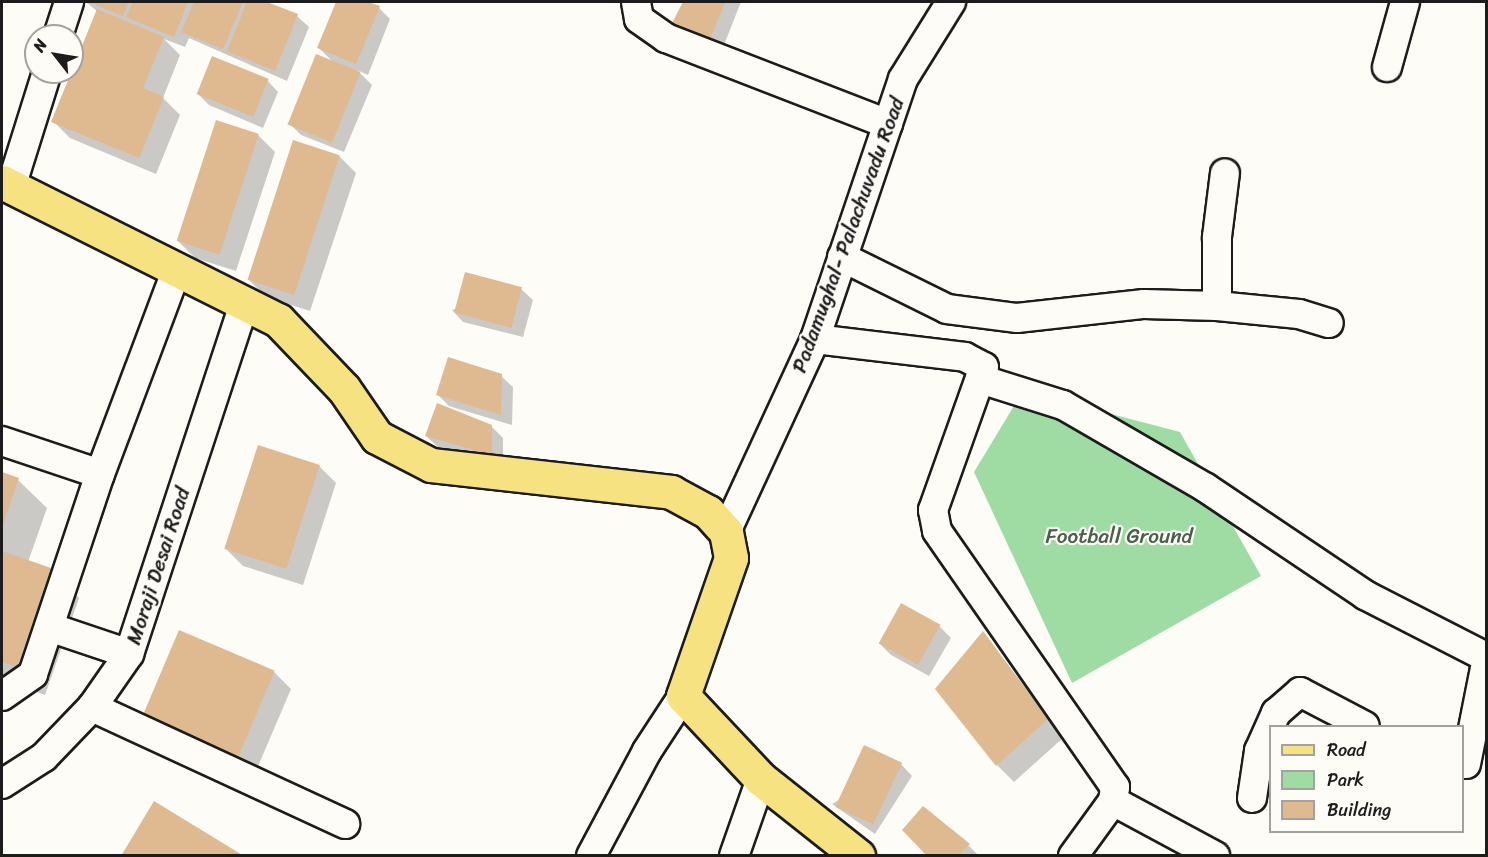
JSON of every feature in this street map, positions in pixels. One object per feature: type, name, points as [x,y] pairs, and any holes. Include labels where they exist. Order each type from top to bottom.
[{"type":"main road","points":[[6,185],[278,320],[344,389],[377,437],[431,465],[671,492],[708,512],[726,532],[731,558],[683,696],[761,779],[858,855]]},
{"type":"street","points":[[62,24],[69,2]]},
{"type":"street","points":[[636,2],[639,19],[666,38],[888,124]]},
{"type":"street","name":"Padamughal- Palachuvadu Road","points":[[726,532],[814,339],[903,79],[951,2]]},
{"type":"street","points":[[1388,67],[1405,2]]},
{"type":"street","points":[[6,185],[43,84]]},
{"type":"street","points":[[1217,306],[1217,237],[1225,173]]},
{"type":"street","points":[[842,257],[947,309],[1017,318],[1144,304],[1217,306],[1299,314],[1329,323]]},
{"type":"street","points":[[2,696],[33,674],[100,474],[177,269]]},
{"type":"street","name":"Moraji Desai Road","points":[[2,784],[44,758],[92,707],[129,654],[245,302]]},
{"type":"street","points":[[814,339],[965,357],[984,367],[933,510],[937,531],[1115,787],[1113,801],[1073,855]]},
{"type":"street","points":[[980,379],[1063,405],[1206,488],[1365,595],[1486,657]]},
{"type":"street","points":[[2,441],[100,474]]},
{"type":"street","points":[[49,627],[129,654]]},
{"type":"street","points":[[1472,766],[1486,663]]},
{"type":"street","points":[[1271,725],[1276,713],[1300,692],[1363,725]]},
{"type":"street","points":[[591,855],[647,751],[683,696]]},
{"type":"street","points":[[92,707],[345,824]]},
{"type":"street","points":[[1252,798],[1259,751],[1269,729]]},
{"type":"street","points":[[734,855],[761,779]]},
{"type":"street","points":[[1113,801],[1215,855]]},
{"type":"green space","name":"Football Ground","points":[[1023,391],[1180,432],[1261,576],[1072,683],[974,472]]},
{"type":"building","points":[[88,2],[129,2],[123,16]]},
{"type":"building","points":[[133,2],[188,2],[174,37],[126,17]]},
{"type":"building","points":[[194,2],[243,2],[223,49],[181,32]]},
{"type":"building","points":[[247,2],[267,2],[298,14],[275,71],[227,51]]},
{"type":"building","points":[[336,2],[368,2],[380,6],[356,64],[317,48]]},
{"type":"building","points":[[683,2],[725,2],[708,44],[670,27]]},
{"type":"building","points":[[97,9],[164,37],[143,88],[164,97],[139,158],[51,122],[66,84],[84,84],[84,41]]},
{"type":"building","points":[[316,54],[361,72],[332,142],[288,124]]},
{"type":"building","points":[[212,56],[269,79],[253,117],[197,94]]},
{"type":"building","points":[[216,120],[259,134],[220,255],[177,241]]},
{"type":"building","points":[[293,140],[340,155],[294,295],[248,280]]},
{"type":"building","points":[[465,272],[522,287],[511,328],[454,313]]},
{"type":"building","points":[[448,357],[502,374],[501,415],[436,395]]},
{"type":"building","points":[[437,403],[492,425],[492,455],[425,436]]},
{"type":"building","points":[[258,445],[320,465],[286,569],[224,549]]},
{"type":"building","points":[[2,472],[19,478],[2,527]]},
{"type":"building","points":[[2,551],[51,568],[17,667],[2,662]]},
{"type":"building","points":[[901,603],[940,625],[918,665],[879,643]]},
{"type":"building","points":[[179,630],[275,671],[236,761],[141,720]]},
{"type":"building","points":[[983,631],[1048,719],[996,766],[935,689]]},
{"type":"building","points":[[864,745],[902,763],[873,824],[835,807]]},
{"type":"building","points":[[154,801],[244,856],[121,856]]},
{"type":"building","points":[[923,806],[970,844],[957,856],[927,856],[902,830]]}]
